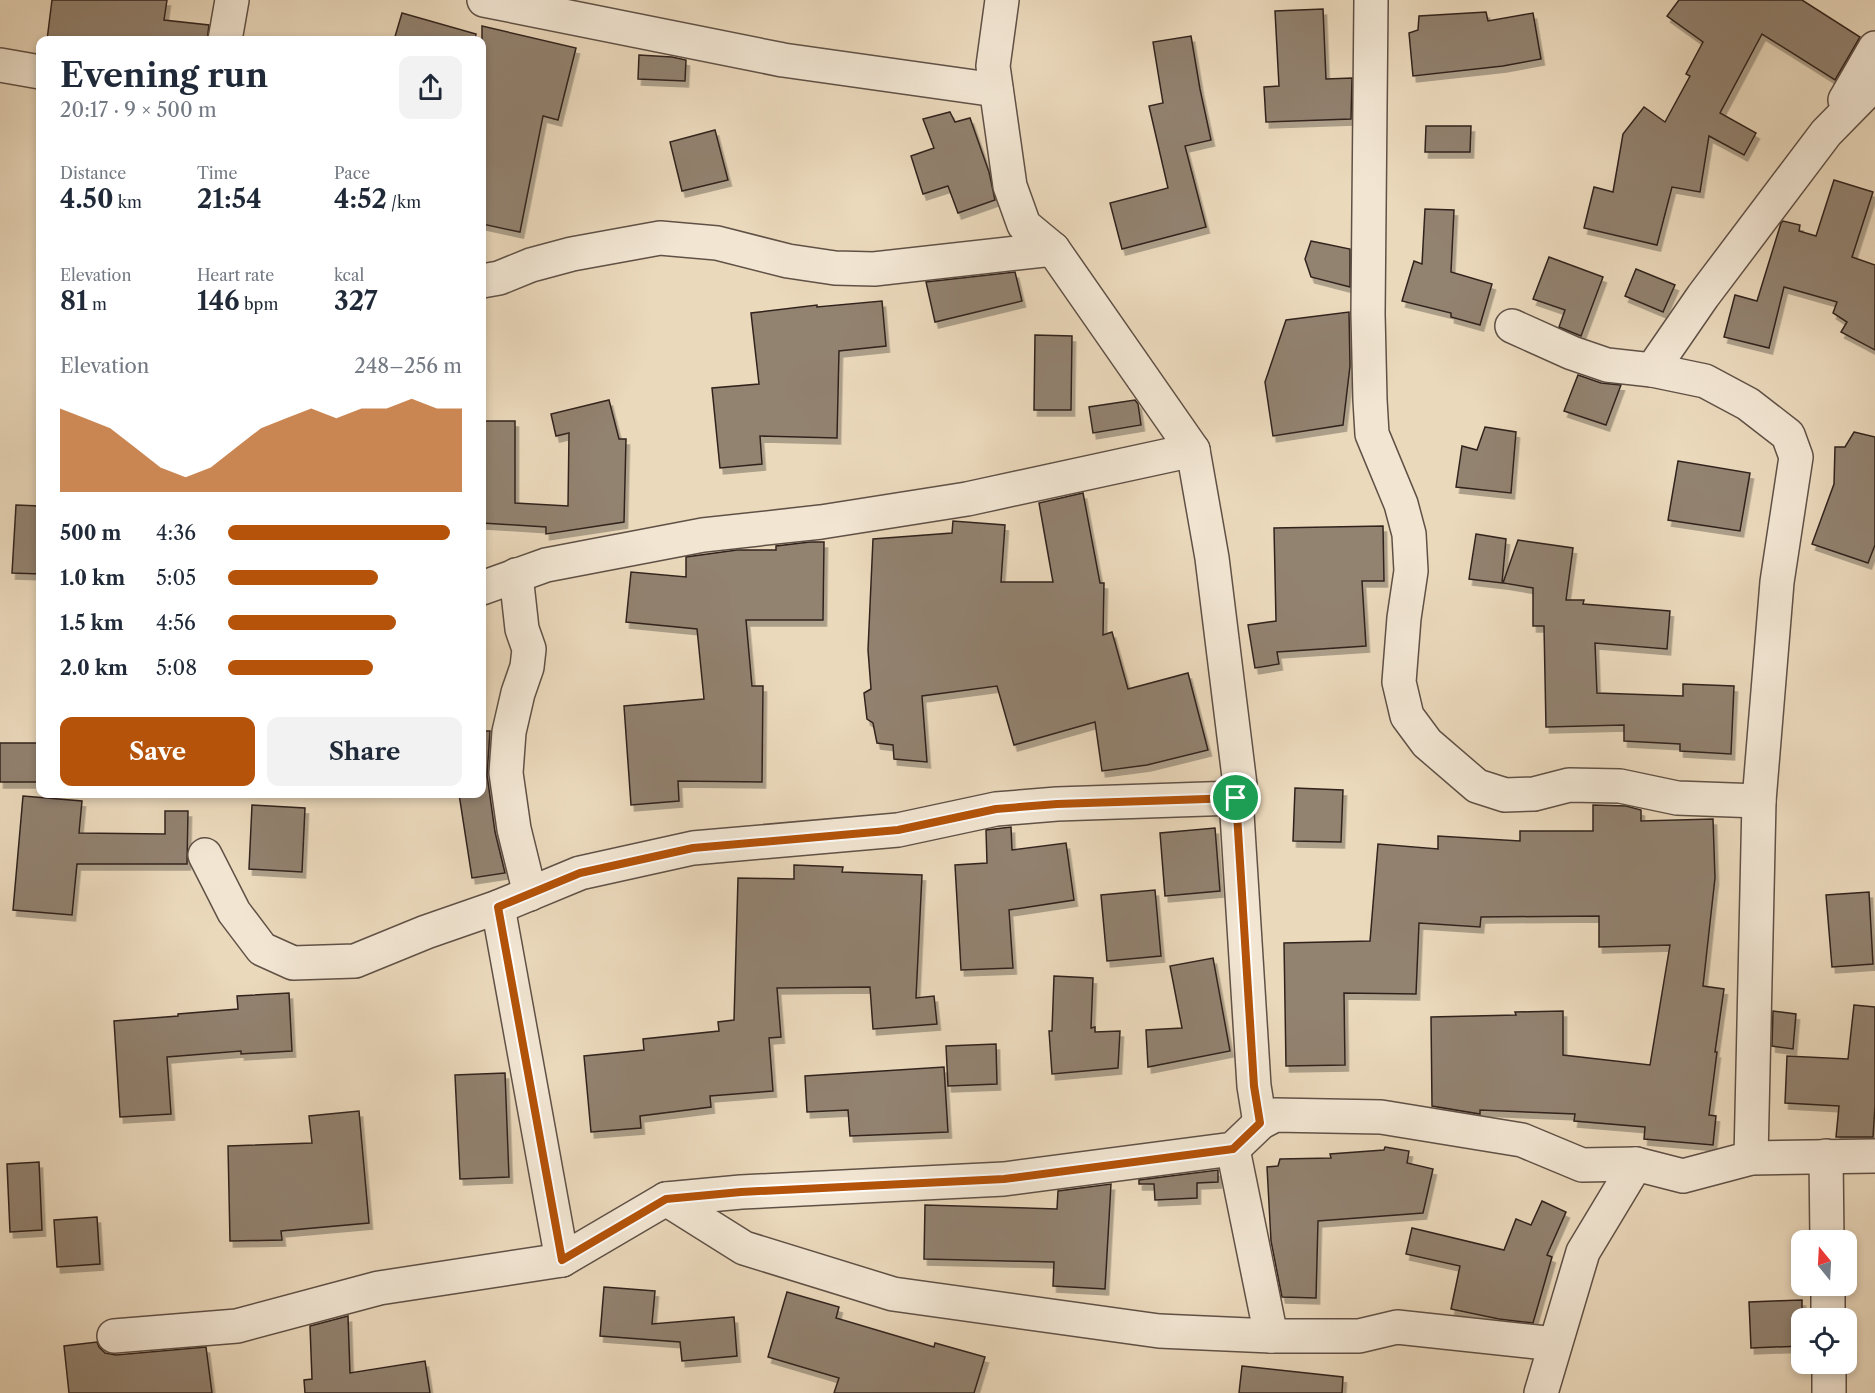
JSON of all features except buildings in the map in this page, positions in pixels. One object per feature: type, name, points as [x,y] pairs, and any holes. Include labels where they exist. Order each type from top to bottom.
[{"type":"street","points":[[226,36],[232,0]]},
{"type":"street","points":[[484,0],[783,60],[996,90]]},
{"type":"street","points":[[1002,0],[993,66],[1010,186],[1024,225],[1053,249],[1193,450],[1212,558],[1240,785],[1236,798],[1254,1086],[1260,1123]]},
{"type":"street","points":[[1371,0],[1368,314],[1370,400],[1372,434],[1401,504],[1409,534],[1411,571],[1404,618],[1400,682],[1407,716],[1427,743],[1477,786],[1504,795],[1534,794],[1569,785],[1620,786],[1677,798],[1759,801]]},
{"type":"street","points":[[1652,370],[1703,296],[1826,133],[1875,48]]},
{"type":"street","points":[[0,65],[36,71]]},
{"type":"street","points":[[1826,133],[1875,83]]},
{"type":"street","points":[[486,280],[572,254],[660,238],[717,243],[788,261],[835,268],[874,269],[1053,249]]},
{"type":"street","points":[[1512,326],[1572,353],[1606,365],[1652,370],[1705,381],[1748,404],[1788,435],[1796,457],[1777,582],[1759,801],[1751,1158]]},
{"type":"street","points":[[486,586],[546,565],[703,535],[821,522],[967,499],[1193,450]]},
{"type":"street","points":[[516,575],[522,629],[529,649],[527,667],[509,732],[506,773],[514,829],[530,894]]},
{"type":"street","points":[[205,855],[234,912],[262,949],[293,963],[355,961],[580,873],[693,848],[898,830],[996,809],[1057,804],[1236,798]]},
{"type":"street","points":[[498,907],[562,1260]]},
{"type":"street","points":[[114,1336],[237,1326],[379,1288],[562,1260],[666,1199],[741,1192],[1004,1179],[1233,1149],[1260,1123],[1275,1115],[1381,1117],[1522,1140],[1582,1165],[1636,1164],[1683,1176],[1751,1158],[1875,1156]]},
{"type":"street","points":[[1233,1149],[1271,1336]]},
{"type":"street","points":[[1826,1156],[1827,1230]]},
{"type":"street","points":[[1542,1393],[1583,1252],[1636,1164]]},
{"type":"street","points":[[666,1199],[744,1248],[893,1294],[1159,1331],[1271,1336],[1359,1336],[1398,1327],[1556,1344]]},
{"type":"street","points":[[1829,1374],[1829,1393]]},
{"type":"route","points":[[1236,798],[1254,1086],[1260,1123],[1233,1149],[1004,1179],[741,1192],[666,1199],[562,1260],[498,907],[580,873],[693,848],[898,830],[996,809],[1057,804],[1236,798]]}]
